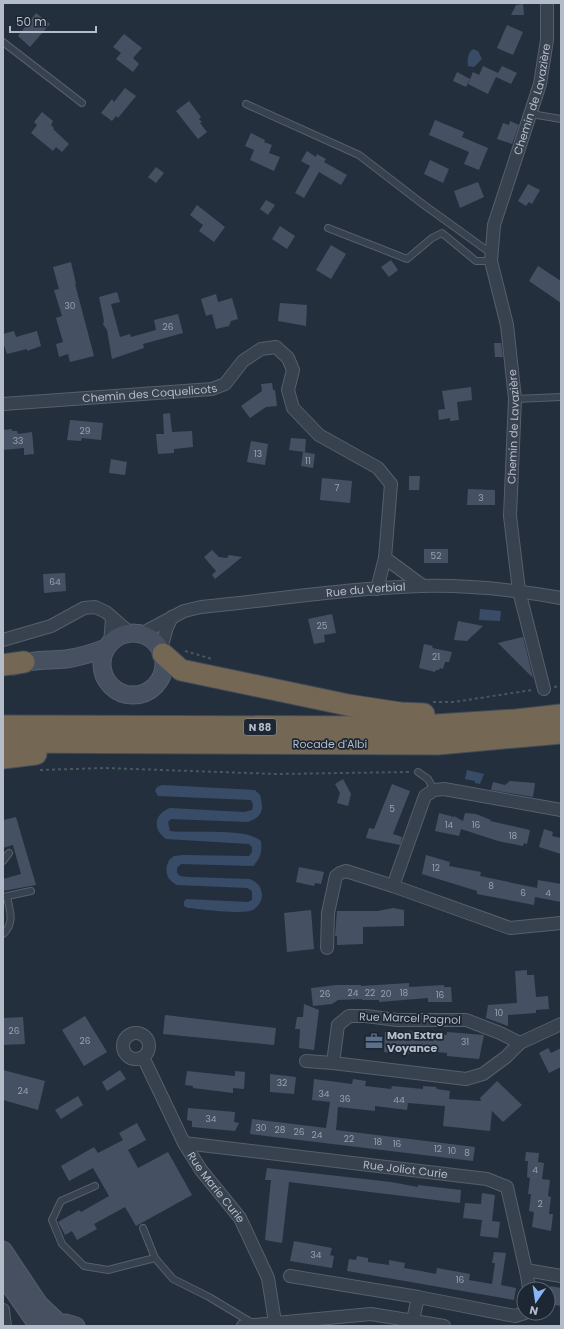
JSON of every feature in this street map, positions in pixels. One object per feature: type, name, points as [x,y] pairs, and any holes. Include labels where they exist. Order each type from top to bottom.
[{"type":"highway","points":[[162,652],[181,670],[348,706],[400,713],[491,713],[516,720]]},
{"type":"highway","points":[[3,665],[24,662]]},
{"type":"highway","name":"Rocade d'Albi","points":[[3,726],[405,727],[516,720],[561,715]]},
{"type":"highway","name":"Rocade d'Albi","points":[[3,742],[438,744],[561,733]]},
{"type":"highway","points":[[3,758],[16,755],[66,753],[247,753],[438,744]]},
{"type":"main road","points":[[3,669],[24,662],[45,659],[65,659],[88,654],[108,646],[116,638],[136,633],[156,642],[162,652],[165,664],[163,674],[158,683],[151,690],[142,694],[127,694],[113,688],[106,680],[87,666],[65,659]]},
{"type":"main road","points":[[106,680],[102,665],[108,646]]},
{"type":"main road","points":[[3,1250],[39,1304],[62,1325]]},
{"type":"main road","points":[[3,1276],[38,1326]]},
{"type":"street","name":"Chemin de Lavazière","points":[[544,689],[519,591],[510,516],[515,399],[506,325],[491,257],[494,224],[540,84],[547,40],[547,3]]},
{"type":"street","name":"Chemin des Coquelicots","points":[[3,404],[212,389],[225,384],[243,361],[261,349],[276,347],[288,358],[293,370],[288,390],[293,408],[319,435],[378,468],[391,484],[385,558],[377,589]]},
{"type":"street","points":[[385,558],[423,586]]},
{"type":"street","name":"Rue du Verbial","points":[[136,633],[184,611],[201,607],[377,589],[423,586],[519,591],[561,598]]},
{"type":"street","points":[[3,640],[51,626],[84,608],[95,607],[106,612],[112,618],[136,633]]},
{"type":"street","points":[[162,652],[167,627],[172,617]]},
{"type":"street","points":[[108,646],[112,618]]},
{"type":"street","points":[[393,886],[420,808],[426,796],[434,790],[444,789],[561,810]]},
{"type":"street","points":[[327,948],[328,913],[336,876],[346,871],[393,886],[510,928],[561,923]]},
{"type":"street","name":"Rue Marcel Pagnol","points":[[333,1063],[338,1024],[350,1016],[366,1016],[398,1020],[466,1020],[500,1033],[520,1043]]},
{"type":"street","points":[[306,1061],[466,1079],[483,1074],[506,1057],[520,1043],[561,1024]]},
{"type":"street","name":"Rue Marie Curie","points":[[143,1057],[184,1143],[200,1170],[240,1218],[268,1278],[275,1322]]},
{"type":"street","name":"Rue Joliot Curie","points":[[184,1143],[487,1180],[507,1187],[526,1270]]},
{"type":"street","points":[[528,1281],[526,1270],[561,1276]]},
{"type":"street","points":[[290,1276],[418,1297],[516,1316]]},
{"type":"street","points":[[413,1320],[418,1297]]},
{"type":"street","points":[[3,1310],[5,1326]]},
{"type":"street","points":[[243,1326],[371,1314],[444,1326]]},
{"type":"lane","points":[[3,42],[82,103]]},
{"type":"lane","points":[[246,104],[359,154],[491,257]]},
{"type":"lane","points":[[531,114],[561,119]]},
{"type":"lane","points":[[328,228],[407,259],[432,238],[442,233],[476,261],[491,257]]},
{"type":"lane","points":[[515,399],[561,397]]},
{"type":"lane","points":[[418,772],[428,779],[434,790]]},
{"type":"lane","points":[[3,861],[9,853]]},
{"type":"lane","points":[[3,934],[9,928],[11,918],[5,897],[31,891]]},
{"type":"lane","points":[[95,1186],[61,1201],[52,1220],[62,1244],[84,1266],[108,1270],[155,1258]]},
{"type":"lane","points":[[143,1228],[155,1258],[173,1279],[209,1297],[255,1324]]},
{"type":"path","points":[[183,651],[215,660]]},
{"type":"path","points":[[426,702],[454,702],[561,686]]},
{"type":"path","points":[[36,770],[105,768],[277,774],[418,772]]},
{"type":"water","points":[[473,49],[478,51],[482,59],[474,67],[468,66],[469,54]]},
{"type":"water","points":[[480,609],[501,611],[500,621],[479,620]]},
{"type":"water","points":[[467,770],[484,774],[480,784],[475,783],[475,781],[465,779]]},
{"type":"water","points":[[162,785],[255,790],[260,795],[262,805],[261,812],[257,817],[248,822],[171,819],[168,822],[170,831],[231,832],[253,837],[261,841],[260,855],[253,866],[181,864],[177,868],[177,873],[180,876],[250,879],[259,885],[262,892],[260,902],[255,909],[240,912],[188,908],[184,906],[184,901],[187,899],[248,902],[252,900],[252,891],[247,888],[177,885],[170,880],[166,871],[169,860],[174,856],[249,856],[252,852],[252,847],[249,844],[166,839],[158,831],[157,826],[158,818],[170,808],[244,812],[252,810],[253,805],[251,800],[158,796],[155,791],[157,787]]},
{"type":"building","points":[[523,4],[524,15],[511,15],[516,5]]},
{"type":"building","points":[[36,13],[50,24],[30,47],[18,36]]},
{"type":"building","points":[[507,25],[523,32],[513,55],[497,48]]},
{"type":"building","points":[[124,34],[142,48],[133,58],[139,64],[133,72],[116,59],[121,53],[113,47]]},
{"type":"building","points":[[483,66],[498,73],[502,66],[517,73],[511,84],[496,77],[488,94],[468,84],[473,72],[479,75]]},
{"type":"building","points":[[457,72],[470,79],[466,87],[453,81]]},
{"type":"building","points":[[125,88],[136,96],[118,118],[116,116],[112,121],[101,113],[112,99],[114,102]]},
{"type":"building","points":[[189,101],[201,117],[199,119],[202,122],[200,123],[207,132],[198,139],[176,111]]},
{"type":"building","points":[[42,112],[53,121],[51,125],[54,128],[53,129],[69,144],[62,152],[56,147],[53,151],[31,133],[37,125],[34,122]]},
{"type":"building","points":[[435,120],[464,132],[462,137],[488,148],[479,170],[464,164],[469,152],[429,135]]},
{"type":"building","points":[[510,121],[519,125],[512,144],[497,139],[503,123],[509,125]]},
{"type":"building","points":[[251,133],[265,140],[264,142],[272,145],[269,153],[280,157],[274,171],[250,160],[254,150],[245,146]]},
{"type":"building","points":[[307,151],[316,157],[317,154],[326,159],[324,162],[347,175],[341,185],[319,172],[304,198],[295,193],[310,166],[301,161]]},
{"type":"building","points":[[430,160],[449,169],[443,183],[424,174]]},
{"type":"building","points":[[156,167],[164,173],[156,183],[148,177]]},
{"type":"building","points":[[478,182],[484,197],[460,208],[454,191]]},
{"type":"building","points":[[528,184],[540,190],[532,204],[529,202],[526,206],[518,201]]},
{"type":"building","points":[[266,200],[275,205],[268,215],[260,209]]},
{"type":"building","points":[[197,205],[225,227],[214,242],[199,231],[203,225],[190,215]]},
{"type":"building","points":[[280,226],[295,236],[287,249],[272,239]]},
{"type":"building","points":[[331,245],[346,254],[331,279],[316,270]]},
{"type":"building","points":[[391,260],[398,270],[389,277],[381,267]]},
{"type":"building","points":[[71,262],[75,284],[94,356],[70,362],[68,354],[59,357],[56,344],[63,342],[56,318],[62,316],[54,290],[59,289],[53,267]]},
{"type":"building","points":[[538,266],[561,281],[561,303],[529,281]]},
{"type":"building","points":[[117,292],[120,302],[111,304],[120,337],[130,334],[131,337],[156,330],[154,320],[178,314],[183,333],[143,344],[144,348],[112,359],[107,330],[103,324],[104,321],[99,297]]},
{"type":"building","points":[[216,294],[218,302],[232,298],[238,319],[231,321],[229,326],[216,329],[212,314],[206,316],[201,299]]},
{"type":"building","points":[[280,303],[307,305],[306,326],[278,321]]},
{"type":"building","points":[[14,331],[16,337],[37,331],[41,346],[27,351],[27,349],[7,354],[3,342],[3,334]]},
{"type":"building","points":[[494,343],[501,343],[503,357],[495,357]]},
{"type":"building","points":[[272,383],[273,390],[275,390],[277,406],[266,407],[250,418],[241,406],[262,391],[261,384]]},
{"type":"building","points":[[471,387],[472,400],[457,402],[459,420],[450,421],[450,418],[439,420],[438,410],[445,409],[442,391]]},
{"type":"building","points":[[170,413],[172,432],[192,431],[193,447],[174,449],[174,453],[158,454],[156,434],[164,434],[163,414]]},
{"type":"building","points":[[70,420],[103,423],[101,440],[82,438],[81,441],[67,440]]},
{"type":"building","points":[[12,429],[12,431],[17,431],[18,434],[32,432],[34,454],[24,455],[24,448],[3,450],[3,430]]},
{"type":"building","points":[[291,438],[306,439],[305,452],[289,450]]},
{"type":"building","points":[[251,441],[268,444],[265,465],[247,462]]},
{"type":"building","points":[[303,452],[315,454],[313,468],[301,466]]},
{"type":"building","points":[[111,459],[127,462],[125,475],[109,473]]},
{"type":"building","points":[[409,476],[420,476],[419,490],[409,490]]},
{"type":"building","points":[[322,478],[352,481],[350,503],[320,500]]},
{"type":"building","points":[[468,489],[495,490],[495,505],[467,505]]},
{"type":"building","points":[[424,549],[448,549],[448,563],[424,563]]},
{"type":"building","points":[[212,550],[219,557],[227,558],[229,555],[242,557],[215,579],[212,575],[216,571],[204,557]]},
{"type":"building","points":[[65,573],[66,591],[44,593],[43,574]]},
{"type":"building","points":[[332,614],[336,633],[324,635],[325,642],[314,644],[308,619]]},
{"type":"building","points":[[458,621],[483,626],[467,641],[454,640]]},
{"type":"building","points":[[523,637],[533,678],[498,643]]},
{"type":"building","points":[[424,644],[433,646],[432,648],[452,652],[449,662],[445,662],[443,669],[440,668],[435,672],[419,668]]},
{"type":"building","points":[[343,779],[351,794],[348,806],[337,803],[340,793],[335,784]]},
{"type":"building","points":[[510,781],[535,783],[533,797],[491,790],[493,782],[505,785]]},
{"type":"building","points":[[392,784],[410,791],[393,834],[402,837],[400,845],[366,838],[369,828],[374,829]]},
{"type":"building","points":[[439,813],[454,816],[463,821],[465,813],[476,814],[491,820],[490,821],[530,830],[527,844],[524,843],[523,846],[498,841],[461,829],[459,836],[435,831]]},
{"type":"building","points":[[16,817],[36,885],[3,891],[3,879],[21,874],[13,845],[3,848],[3,820]]},
{"type":"building","points":[[544,829],[553,832],[552,836],[561,838],[561,854],[539,847]]},
{"type":"building","points":[[426,855],[450,862],[449,866],[481,872],[480,876],[537,888],[538,880],[561,884],[561,902],[535,897],[534,905],[477,894],[477,891],[422,874]]},
{"type":"building","points":[[299,867],[324,872],[321,884],[315,883],[314,886],[296,882]]},
{"type":"building","points":[[393,908],[404,910],[404,926],[363,927],[363,944],[337,945],[337,936],[335,936],[337,911],[378,911]]},
{"type":"building","points":[[311,910],[314,949],[287,952],[284,913]]},
{"type":"building","points":[[527,970],[527,975],[534,975],[536,997],[548,996],[549,1009],[536,1010],[536,1013],[508,1015],[508,1026],[486,1018],[488,1005],[517,1003],[515,971]]},
{"type":"building","points":[[409,983],[409,987],[444,985],[444,987],[451,987],[452,1002],[428,1002],[428,998],[379,1002],[379,1000],[362,999],[338,1000],[332,1004],[313,1006],[311,988],[337,985],[361,986]]},
{"type":"building","points":[[304,1004],[319,1010],[314,1050],[299,1048],[300,1029],[295,1029],[297,1017],[303,1017]]},
{"type":"building","points":[[165,1015],[276,1028],[274,1045],[163,1034]]},
{"type":"building","points":[[85,1016],[107,1052],[84,1066],[62,1030]]},
{"type":"building","points":[[23,1017],[25,1044],[3,1045],[3,1018]]},
{"type":"building","points":[[406,1031],[447,1035],[447,1032],[484,1035],[479,1059],[447,1056],[447,1053],[417,1050],[417,1054],[384,1052],[385,1032],[406,1033]]},
{"type":"building","points":[[548,1048],[551,1053],[561,1048],[561,1067],[549,1073],[539,1053]]},
{"type":"building","points":[[3,1070],[45,1081],[38,1110],[3,1100]]},
{"type":"building","points":[[120,1070],[126,1079],[107,1091],[102,1082]]},
{"type":"building","points":[[187,1071],[235,1076],[235,1071],[245,1072],[244,1089],[233,1088],[233,1093],[193,1088],[193,1086],[185,1085]]},
{"type":"building","points":[[270,1074],[296,1077],[294,1094],[270,1092]]},
{"type":"building","points":[[314,1079],[352,1084],[353,1079],[366,1081],[365,1086],[391,1089],[392,1086],[423,1089],[423,1086],[436,1087],[437,1089],[450,1091],[449,1099],[481,1101],[480,1098],[497,1081],[522,1105],[503,1122],[492,1111],[490,1131],[443,1126],[445,1106],[408,1103],[407,1110],[375,1106],[375,1111],[338,1107],[336,1130],[475,1147],[473,1161],[250,1134],[252,1119],[326,1128],[330,1102],[312,1100]]},
{"type":"building","points":[[78,1096],[83,1105],[61,1119],[55,1110]]},
{"type":"building","points":[[188,1108],[235,1112],[234,1122],[239,1123],[235,1131],[192,1127],[192,1121],[187,1120]]},
{"type":"building","points":[[137,1123],[146,1140],[128,1150],[138,1168],[168,1152],[192,1195],[136,1226],[125,1207],[94,1224],[97,1229],[77,1240],[72,1231],[65,1235],[58,1222],[79,1210],[81,1212],[109,1196],[93,1168],[69,1181],[61,1166],[94,1147],[98,1153],[123,1140],[119,1133]]},
{"type":"building","points":[[526,1152],[539,1153],[538,1162],[544,1163],[542,1179],[550,1180],[548,1196],[551,1197],[549,1214],[553,1214],[551,1231],[532,1227],[534,1212],[529,1211],[531,1194],[528,1194],[530,1178],[527,1177],[528,1161],[525,1161]]},
{"type":"building","points":[[267,1168],[391,1182],[418,1187],[418,1185],[461,1190],[460,1203],[289,1182],[282,1243],[265,1240],[271,1180],[265,1180]]},
{"type":"building","points":[[482,1193],[495,1195],[492,1221],[500,1222],[498,1238],[480,1236],[482,1220],[463,1218],[465,1203],[481,1204]]},
{"type":"building","points":[[294,1241],[332,1248],[330,1255],[334,1256],[332,1268],[290,1261]]},
{"type":"building","points":[[494,1252],[506,1253],[501,1285],[516,1288],[514,1300],[347,1271],[349,1259],[356,1260],[357,1256],[368,1258],[368,1262],[389,1265],[389,1260],[405,1263],[404,1268],[436,1274],[437,1268],[470,1274],[469,1280],[492,1284],[495,1263],[492,1263]]},
{"type":"building","points":[[556,1287],[561,1288],[561,1306],[556,1305]]},
{"type":"place","name":"Mon Extra Voyance","points":[[374,1041]]}]
